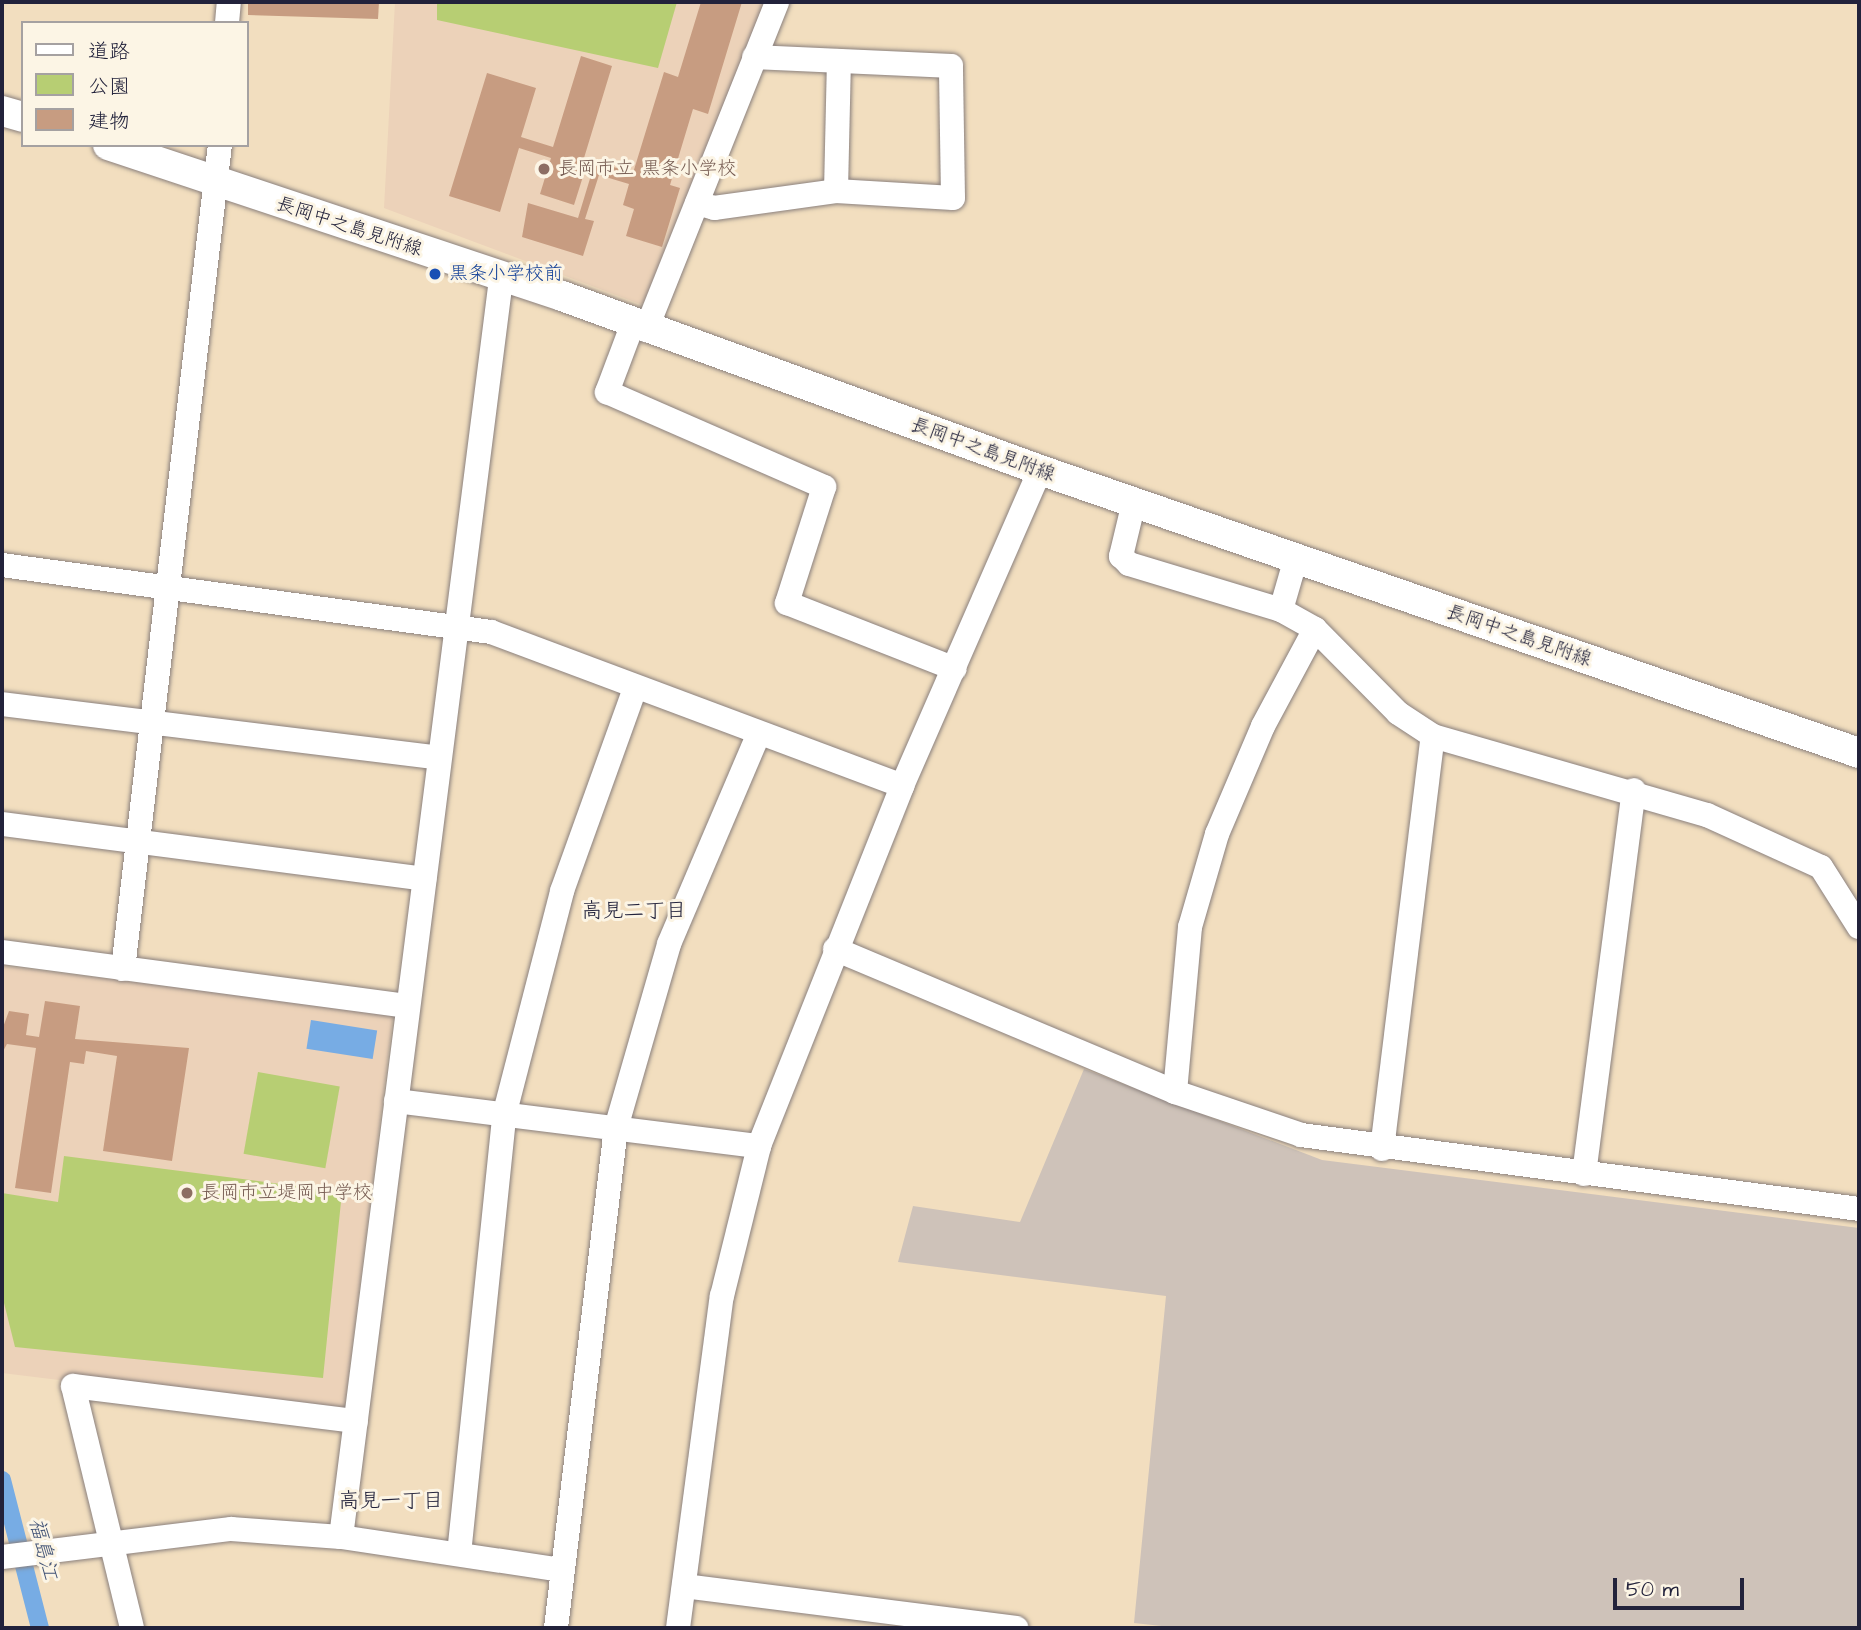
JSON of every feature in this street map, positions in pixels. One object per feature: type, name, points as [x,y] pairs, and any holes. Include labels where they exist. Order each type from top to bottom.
[{"type":"main road","points":[[2,111],[21,116]]},
{"type":"main road","name":"長岡中之島見附線","points":[[114,147],[501,279],[1040,470],[1859,753]]},
{"type":"street","points":[[227,21],[229,2]]},
{"type":"street","points":[[777,2],[697,203],[607,392],[824,487],[787,603],[955,669]]},
{"type":"street","points":[[697,203],[714,208],[836,191],[953,198],[951,66],[754,57]]},
{"type":"street","points":[[836,191],[839,61]]},
{"type":"street","points":[[123,969],[218,184],[220,147]]},
{"type":"street","points":[[341,1537],[501,279]]},
{"type":"street","points":[[678,1628],[722,1296],[758,1146],[902,786],[1040,470]]},
{"type":"street","points":[[1134,502],[1121,556],[1129,564],[1281,610],[1315,629],[1398,713],[1433,736],[1634,790],[1707,815],[1821,867],[1859,927]]},
{"type":"street","points":[[1281,610],[1296,558]]},
{"type":"street","points":[[2,565],[491,632],[902,786]]},
{"type":"street","points":[[1175,1092],[1190,927],[1205,873],[1263,726],[1315,629]]},
{"type":"street","points":[[459,1554],[504,1116],[562,891],[635,688]]},
{"type":"street","points":[[2,704],[439,758]]},
{"type":"street","points":[[556,1628],[615,1128],[669,944],[758,734]]},
{"type":"street","points":[[1382,1149],[1433,736]]},
{"type":"street","points":[[1584,1174],[1634,790]]},
{"type":"street","points":[[2,824],[138,844],[424,878]]},
{"type":"street","points":[[835,949],[1175,1092],[1301,1135],[1382,1149],[1859,1209]]},
{"type":"street","points":[[2,952],[407,1006]]},
{"type":"street","points":[[396,1101],[758,1146]]},
{"type":"street","points":[[133,1628],[107,1540],[74,1385],[356,1421]]},
{"type":"street","points":[[5,1557],[107,1540],[231,1528],[341,1537],[563,1570]]},
{"type":"street","points":[[684,1586],[868,1620],[1016,1628]]},
{"type":"shaded area","name":"長岡市立 黒条小学校","points":[[395,2],[770,2],[650,301],[640,304],[384,208]]},
{"type":"shaded area","name":"長岡市立堤岡中学校","points":[[2,966],[393,1014],[344,1415],[2,1373]]},
{"type":"shaded area","points":[[1084,1069],[1322,1160],[1859,1228],[1859,1628],[1180,1628],[1134,1623],[1166,1296],[898,1262],[913,1206],[1020,1222]]},
{"type":"green space","points":[[437,2],[677,2],[658,68],[437,20]]},
{"type":"green space","points":[[258,1072],[340,1086],[325,1168],[244,1154]]},
{"type":"green space","points":[[64,1156],[342,1192],[323,1378],[15,1347],[2,1295],[2,1193],[58,1202]]},
{"type":"water","points":[[311,1020],[377,1030],[373,1059],[306,1049]]},
{"type":"building","points":[[248,2],[379,2],[378,19],[248,15]]},
{"type":"building","points":[[701,2],[742,2],[708,114],[693,109],[670,185],[680,188],[662,247],[626,236],[634,209],[623,205],[629,184],[599,175],[585,219],[594,221],[583,256],[522,237],[528,203],[578,218],[592,172],[585,170],[574,205],[540,194],[551,158],[519,148],[500,212],[449,196],[487,73],[536,88],[521,137],[553,147],[581,56],[612,66],[584,158],[633,173],[664,72],[678,77]]},
{"type":"building","points":[[45,1001],[80,1006],[75,1039],[189,1048],[172,1161],[103,1151],[117,1056],[86,1051],[84,1064],[70,1062],[51,1193],[15,1188],[36,1048],[7,1044],[2,1053],[2,1030],[9,1011],[29,1014],[26,1035],[39,1037]]},
{"type":"waterway","name":"福島江","points":[[2,1480],[40,1628]]},
{"type":"place","name":"長岡市立 黒条小学校","points":[[544,169]]},
{"type":"place","name":"黒条小学校前","points":[[435,274]]},
{"type":"place","name":"長岡市立堤岡中学校","points":[[187,1193]]},
{"type":"district","name":"高見二丁目","points":[[634,911]]},
{"type":"district","name":"高見一丁目","points":[[391,1501]]}]
